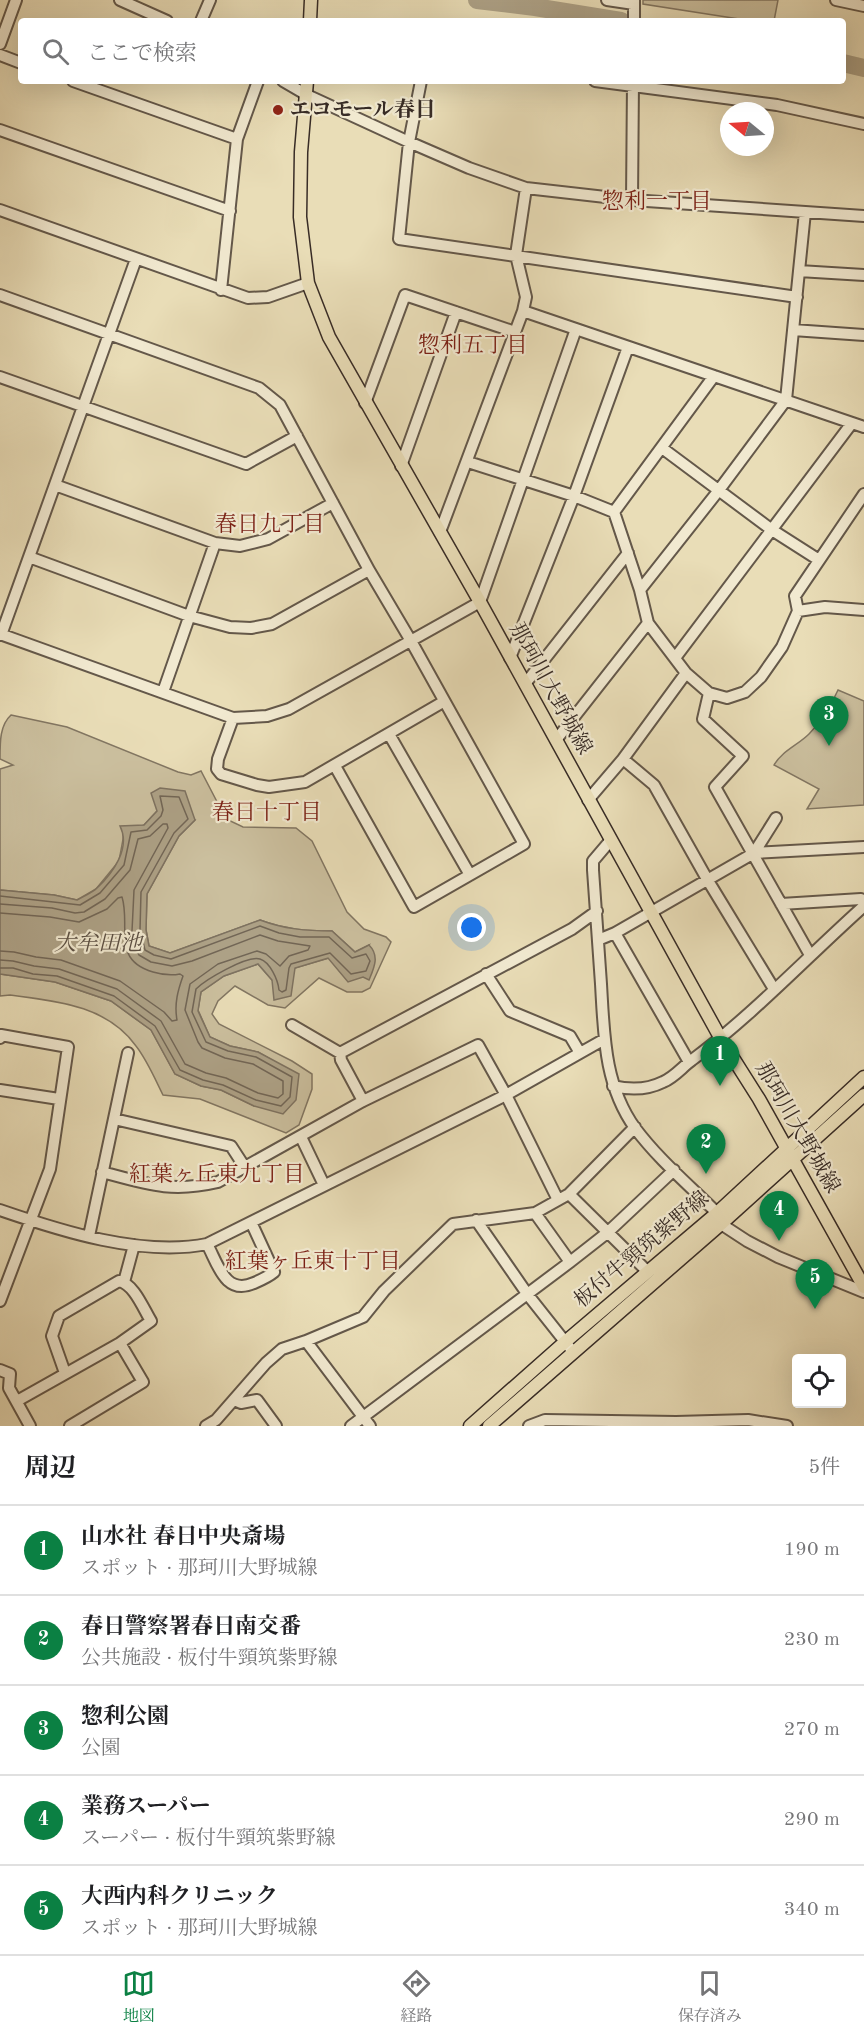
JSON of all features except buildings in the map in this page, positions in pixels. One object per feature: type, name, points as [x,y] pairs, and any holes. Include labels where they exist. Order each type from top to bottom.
[{"type":"main road","points":[[310,18],[311,0]]},
{"type":"main road","name":"那珂川大野城線","points":[[307,84],[301,152],[300,217],[308,283],[329,337],[480,602],[610,841],[652,910],[721,1039],[759,1099],[864,1287]]},
{"type":"main road","name":"板付牛頸筑紫野線","points":[[489,1426],[573,1353],[719,1219],[787,1149],[864,1077]]},
{"type":"main road","name":"板付牛頸筑紫野線","points":[[470,1426],[648,1272],[794,1160],[864,1095]]},
{"type":"street","points":[[0,44],[16,0]]},
{"type":"street","points":[[120,0],[160,18]]},
{"type":"street","points":[[202,18],[210,0]]},
{"type":"street","points":[[607,0],[634,2],[634,18]]},
{"type":"street","points":[[836,0],[864,6]]},
{"type":"street","points":[[0,55],[18,62]]},
{"type":"street","points":[[81,84],[237,139]]},
{"type":"street","points":[[221,290],[237,139],[257,84]]},
{"type":"street","points":[[288,84],[409,142],[469,168],[526,188],[632,200],[864,216]]},
{"type":"street","points":[[420,84],[409,142],[399,239],[797,297]]},
{"type":"street","points":[[632,200],[633,84],[777,105],[864,124]]},
{"type":"street","points":[[0,130],[230,211]]},
{"type":"street","points":[[440,532],[523,311],[526,297],[516,255],[526,188]]},
{"type":"street","points":[[0,210],[248,298],[268,297],[308,283]]},
{"type":"street","points":[[640,590],[786,400],[805,212]]},
{"type":"street","points":[[136,259],[1,634],[233,718],[267,716],[289,709],[480,602],[576,328]]},
{"type":"street","points":[[799,271],[864,275]]},
{"type":"street","points":[[0,295],[259,388],[280,405],[369,570],[524,844],[414,907],[335,766]]},
{"type":"street","points":[[365,403],[405,295],[515,332]]},
{"type":"street","points":[[523,311],[864,428]]},
{"type":"street","points":[[401,466],[456,312]]},
{"type":"street","points":[[793,330],[864,335]]},
{"type":"street","points":[[510,658],[574,496],[628,346]]},
{"type":"street","points":[[0,376],[246,464],[297,436]]},
{"type":"street","points":[[614,512],[714,376]]},
{"type":"street","points":[[675,658],[852,423]]},
{"type":"street","points":[[662,448],[772,530],[819,560]]},
{"type":"street","points":[[468,462],[574,496],[614,512],[640,590],[648,623],[686,673],[709,693],[727,698],[745,692],[761,677],[782,647],[798,611],[795,596],[864,494]]},
{"type":"street","points":[[55,485],[215,543],[240,546],[268,539],[333,503]]},
{"type":"street","points":[[163,692],[215,543]]},
{"type":"street","points":[[525,684],[628,553]]},
{"type":"street","points":[[29,557],[189,616],[230,627],[251,628],[272,624],[369,570]]},
{"type":"street","points":[[798,611],[825,607],[864,610]]},
{"type":"street","points":[[556,740],[648,623]]},
{"type":"street","points":[[588,800],[623,759],[686,673]]},
{"type":"street","points":[[709,693],[703,719],[743,756],[715,787],[810,955]]},
{"type":"street","points":[[233,718],[218,759],[217,769],[221,774],[269,787],[305,782],[443,702]]},
{"type":"street","points":[[388,734],[470,875]]},
{"type":"street","points":[[623,759],[654,785],[707,879],[774,989]]},
{"type":"street","points":[[754,853],[776,818]]},
{"type":"street","points":[[610,841],[593,861],[603,1040],[620,1102],[635,1128],[719,1219],[747,1241],[778,1257],[864,1292]]},
{"type":"street","points":[[598,940],[615,933],[754,853],[864,847]]},
{"type":"street","points":[[614,1086],[630,1090],[663,1083],[680,1071],[721,1039],[864,904],[861,899],[781,904]]},
{"type":"street","points":[[340,1053],[572,929],[597,911]]},
{"type":"street","points":[[615,933],[689,1062]]},
{"type":"street","points":[[486,974],[510,1011],[570,1036],[580,1053]]},
{"type":"street","points":[[292,1025],[340,1053]]},
{"type":"street","points":[[0,1038],[1,1035],[68,1047],[50,1169],[0,1301]]},
{"type":"street","points":[[0,1210],[89,1236],[134,1245],[186,1248],[207,1244],[506,1095],[603,1040]]},
{"type":"street","points":[[102,1172],[154,1186],[193,1188],[218,1182],[363,1101],[478,1045],[506,1095],[558,1200]]},
{"type":"street","points":[[89,1236],[128,1053]]},
{"type":"street","points":[[340,1053],[363,1101]]},
{"type":"street","points":[[0,1090],[59,1100]]},
{"type":"street","points":[[114,1119],[231,1146],[244,1166]]},
{"type":"street","points":[[206,1426],[218,1423],[234,1400],[266,1363],[282,1349],[363,1317],[384,1291],[453,1224],[535,1213],[569,1194],[635,1128]]},
{"type":"street","points":[[301,1137],[324,1185]]},
{"type":"street","points":[[351,1426],[367,1421],[607,1233],[674,1170]]},
{"type":"street","points":[[569,1194],[648,1272]]},
{"type":"street","points":[[535,1213],[570,1262]]},
{"type":"street","points":[[476,1220],[528,1295],[573,1353]]},
{"type":"street","points":[[207,1244],[225,1279],[233,1286],[245,1287],[269,1276],[274,1272],[251,1222]]},
{"type":"street","points":[[124,1282],[134,1245]]},
{"type":"street","points":[[17,1401],[120,1343],[151,1321],[131,1288],[124,1282],[119,1281],[59,1316],[52,1336],[65,1372]]},
{"type":"street","points":[[306,1341],[367,1421]]},
{"type":"street","points":[[70,1426],[143,1382],[120,1343]]},
{"type":"street","points":[[0,1370],[10,1374],[4,1390],[17,1401],[30,1426]]},
{"type":"street","points":[[234,1400],[241,1403],[257,1400],[276,1426]]},
{"type":"street","points":[[529,1426],[545,1423],[676,1424],[748,1420],[787,1426]]},
{"type":"shaded area","points":[[643,0],[778,0],[775,18],[733,18],[643,4]]},
{"type":"shaded area","points":[[838,690],[864,701],[864,805],[807,809],[819,789],[774,765],[781,756],[814,729],[826,713]]},
{"type":"shaded area","points":[[11,715],[67,727],[178,772],[191,775],[201,771],[226,819],[243,827],[296,828],[312,841],[347,912],[364,929],[386,937],[391,942],[370,988],[362,992],[347,992],[319,978],[285,1008],[268,1005],[235,986],[218,1001],[212,1014],[219,1024],[292,1061],[312,1074],[312,1089],[299,1125],[286,1133],[200,1099],[163,1095],[140,1051],[124,1032],[110,1022],[79,1007],[10,995],[0,996],[0,974],[55,982],[111,1001],[151,1030],[175,1074],[201,1086],[221,1090],[254,1106],[277,1063],[258,1052],[230,1046],[210,1037],[198,1010],[201,992],[224,976],[258,964],[272,980],[295,968],[329,958],[348,981],[369,945],[355,952],[332,931],[295,929],[260,920],[170,953],[149,946],[146,930],[147,894],[179,836],[195,820],[157,811],[144,825],[124,834],[119,861],[96,889],[77,900],[54,895],[0,890],[0,769],[13,765],[0,759],[0,746],[1,734]]},
{"type":"water","name":"大牟田池","points":[[160,788],[185,791],[195,820],[179,836],[147,894],[146,930],[149,946],[170,953],[260,920],[295,929],[332,931],[355,952],[369,945],[374,953],[375,962],[369,980],[363,977],[348,982],[328,958],[295,968],[291,996],[274,1000],[272,980],[258,964],[224,976],[201,992],[198,1011],[210,1037],[230,1046],[258,1052],[299,1074],[296,1100],[283,1114],[254,1106],[221,1090],[201,1086],[175,1074],[151,1030],[111,1001],[55,982],[0,974],[0,890],[54,895],[77,900],[93,891],[109,875],[119,860],[123,843],[120,826],[144,825],[157,811],[151,793]]},
{"type":"waterway","points":[[477,0],[603,18]]},
{"type":"waterway","points":[[846,64],[864,68]]},
{"type":"place","name":"エコモール春日","points":[[278,110]]},
{"type":"place","name":"惣利公園","points":[[829,746]]},
{"type":"place","name":"山水社 春日中央斎場","points":[[720,1086]]},
{"type":"place","name":"春日警察署春日南交番","points":[[706,1174]]},
{"type":"place","name":"業務スーパー","points":[[779,1241]]},
{"type":"place","name":"大西内科クリニック","points":[[815,1309]]},
{"type":"district","name":"惣利一丁目","points":[[657,202]]},
{"type":"district","name":"惣利五丁目","points":[[473,346]]},
{"type":"district","name":"春日九丁目","points":[[270,525]]},
{"type":"district","name":"春日十丁目","points":[[267,813]]},
{"type":"district","name":"紅葉ヶ丘東九丁目","points":[[217,1175]]},
{"type":"district","name":"紅葉ヶ丘東十丁目","points":[[313,1262]]}]
